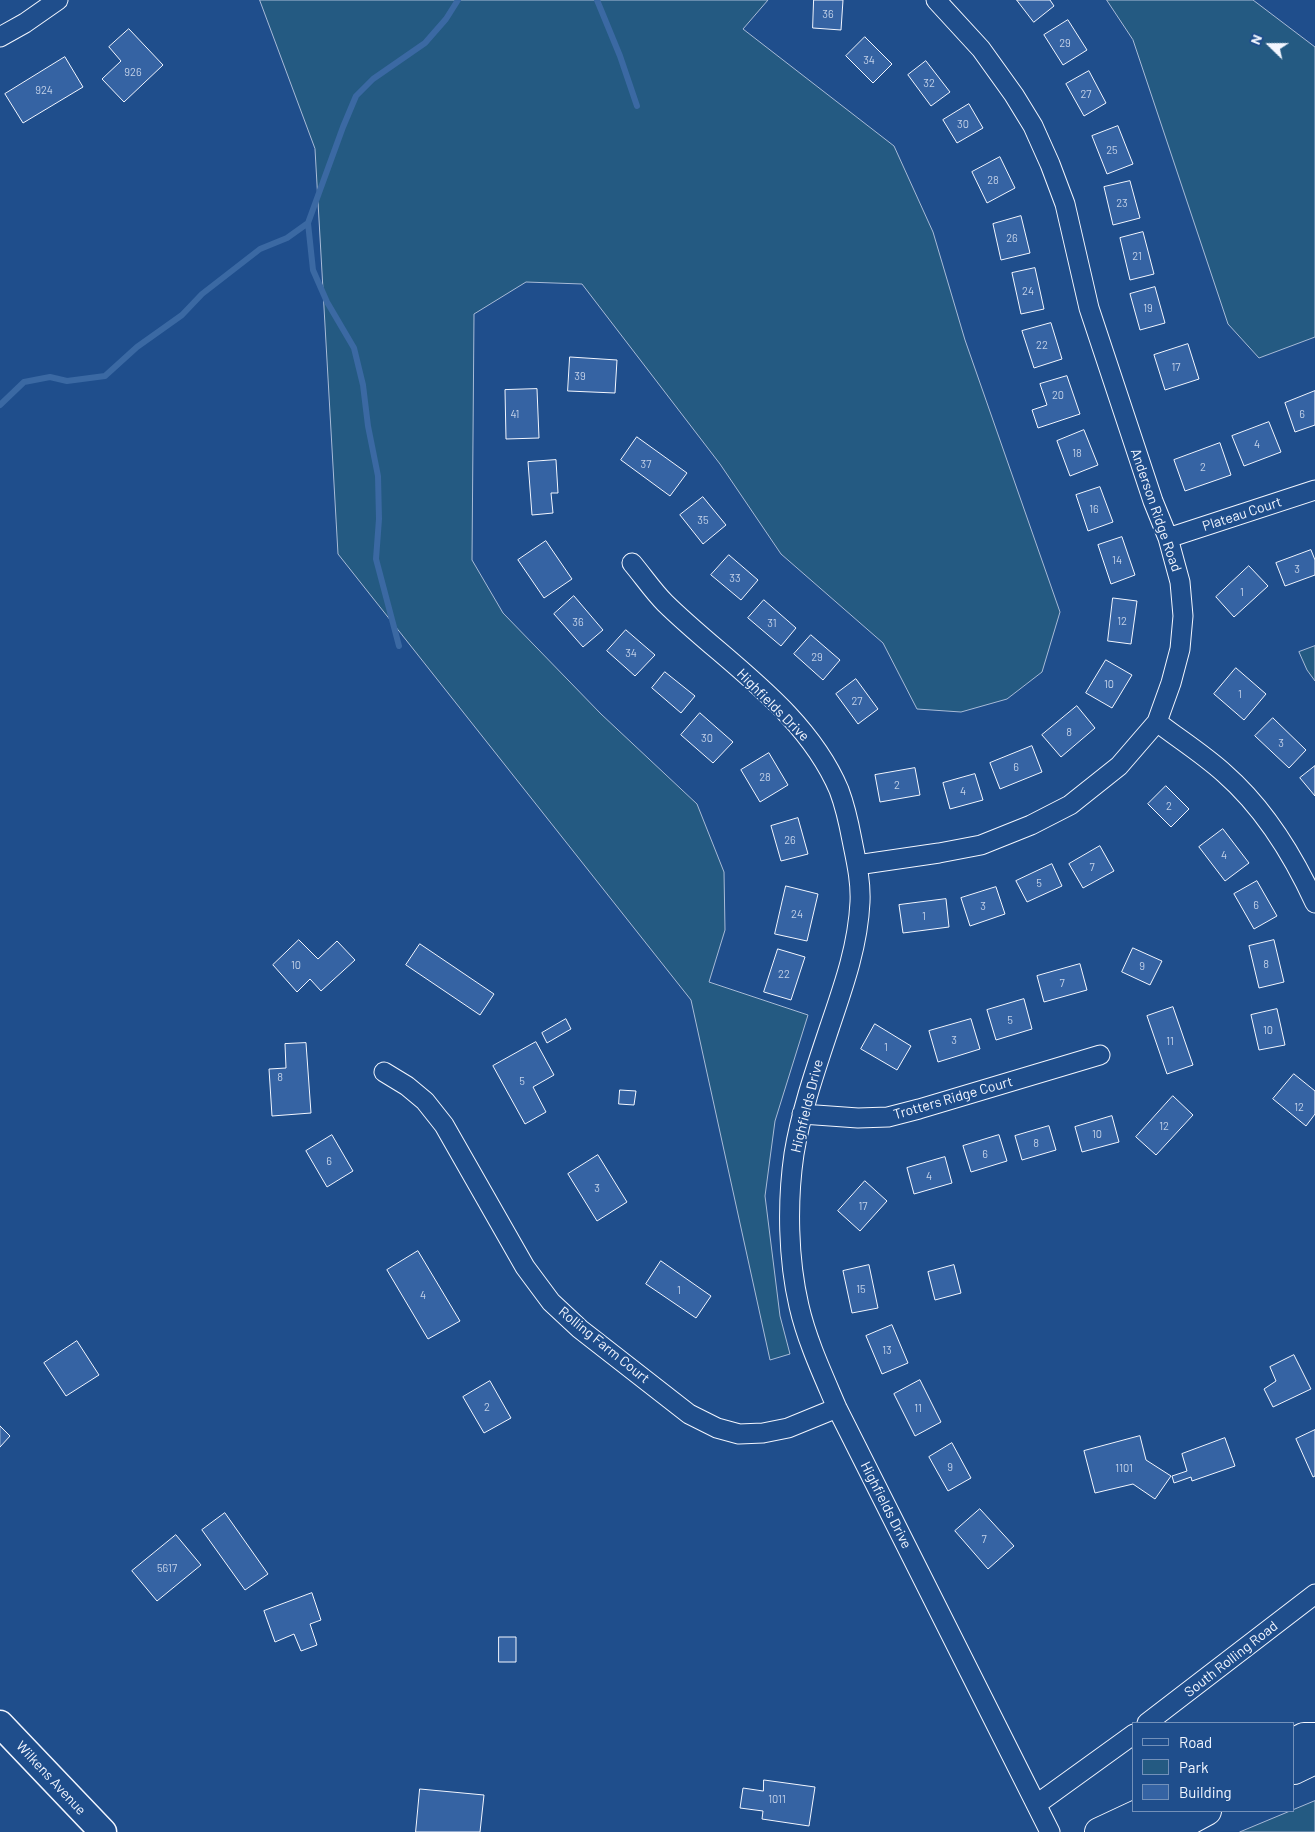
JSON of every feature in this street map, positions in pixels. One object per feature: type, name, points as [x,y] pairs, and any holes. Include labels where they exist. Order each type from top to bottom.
[{"type":"main road","name":"Wilkens Avenue","points":[[0,1724],[103,1832]]},
{"type":"main road","points":[[1295,1742],[1304,1737],[1315,1737]]},
{"type":"main road","points":[[1295,1762],[1315,1753]]},
{"type":"main road","points":[[1295,1770],[1315,1760]]},
{"type":"main road","points":[[1099,1832],[1142,1812]]},
{"type":"main road","points":[[1137,1832],[1182,1812]]},
{"type":"main road","points":[[1168,1832],[1205,1812]]},
{"type":"street","points":[[0,37],[25,24],[58,0]]},
{"type":"street","name":"Anderson Ridge Road","points":[[857,865],[981,845],[1070,805],[1119,766],[1157,722],[1172,684],[1180,649],[1183,616],[1180,582],[1168,538],[1152,500],[1089,308],[1065,204],[1050,164],[1033,126],[1014,95],[982,49],[936,0]]},
{"type":"street","name":"Plateau Court","points":[[1168,538],[1315,490]]},
{"type":"street","name":"Highfields Drive","points":[[632,562],[663,602],[761,688],[793,720],[818,752],[839,791],[857,865],[860,900],[856,936],[849,971],[802,1114],[794,1155],[790,1205],[791,1253],[799,1306],[814,1353],[838,1408],[1050,1832]]},
{"type":"street","points":[[1157,722],[1224,773],[1256,806],[1281,840],[1302,874],[1315,903]]},
{"type":"street","name":"Trotters Ridge Court","points":[[802,1114],[858,1118],[888,1116],[919,1110],[1100,1055]]},
{"type":"street","name":"Rolling Farm Court","points":[[384,1072],[407,1086],[425,1102],[444,1125],[525,1267],[552,1302],[580,1329],[689,1414],[716,1428],[739,1434],[763,1433],[788,1428],[838,1408]]},
{"type":"street","name":"South Rolling Road","points":[[1148,1722],[1315,1594]]},
{"type":"street","points":[[1037,1804],[1132,1735]]},
{"type":"green space","points":[[260,0],[768,0],[743,29],[894,146],[933,232],[965,340],[1060,612],[1042,672],[1007,699],[961,712],[917,709],[883,643],[781,554],[720,464],[582,284],[526,282],[474,314],[472,560],[503,613],[601,714],[697,804],[724,872],[725,930],[709,982],[808,1015],[775,1121],[765,1196],[780,1316],[790,1354],[770,1360],[691,1000],[338,554],[315,149]]},
{"type":"green space","points":[[1107,0],[1253,0],[1315,47],[1315,337],[1259,358],[1228,324],[1133,40]]},
{"type":"green space","points":[[1315,646],[1315,681],[1307,670],[1299,652]]},
{"type":"green space","points":[[1315,1801],[1315,1832],[1240,1832],[1288,1812],[1295,1812],[1295,1809]]},
{"type":"building","points":[[814,0],[843,0],[841,30],[813,28]]},
{"type":"building","points":[[1017,0],[1050,0],[1054,6],[1034,22]]},
{"type":"building","points":[[1068,20],[1087,50],[1063,65],[1044,35]]},
{"type":"building","points":[[129,29],[163,65],[124,102],[102,79],[121,61],[109,47]]},
{"type":"building","points":[[865,37],[892,64],[873,83],[846,56]]},
{"type":"building","points":[[65,57],[83,87],[23,123],[5,94]]},
{"type":"building","points":[[926,61],[950,92],[931,106],[908,75]]},
{"type":"building","points":[[1089,71],[1106,103],[1084,116],[1066,84]]},
{"type":"building","points":[[969,104],[983,128],[957,143],[943,120]]},
{"type":"building","points":[[1118,126],[1133,164],[1107,174],[1092,136]]},
{"type":"building","points":[[1000,157],[1015,188],[987,203],[972,172]]},
{"type":"building","points":[[1130,181],[1140,218],[1113,225],[1104,187]]},
{"type":"building","points":[[1021,216],[1030,253],[1001,260],[993,224]]},
{"type":"building","points":[[1143,232],[1154,274],[1130,280],[1120,238]]},
{"type":"building","points":[[1035,268],[1044,309],[1021,314],[1012,273]]},
{"type":"building","points":[[1155,287],[1165,323],[1140,330],[1130,294]]},
{"type":"building","points":[[1051,323],[1062,359],[1034,368],[1022,331]]},
{"type":"building","points":[[1188,344],[1199,379],[1165,390],[1154,355]]},
{"type":"building","points":[[570,357],[617,360],[615,393],[568,391]]},
{"type":"building","points":[[1067,376],[1080,414],[1038,428],[1032,410],[1047,405],[1040,384]]},
{"type":"building","points":[[537,389],[539,438],[506,439],[505,390]]},
{"type":"building","points":[[1315,391],[1315,425],[1295,432],[1285,403]]},
{"type":"building","points":[[1269,422],[1281,452],[1244,466],[1232,436]]},
{"type":"building","points":[[1084,430],[1098,465],[1070,476],[1057,441]]},
{"type":"building","points":[[637,437],[687,473],[670,496],[621,460]]},
{"type":"building","points":[[1220,443],[1231,475],[1185,491],[1174,460]]},
{"type":"building","points":[[556,460],[558,493],[551,493],[553,513],[532,515],[528,462]]},
{"type":"building","points":[[1100,487],[1113,522],[1088,531],[1076,495]]},
{"type":"building","points":[[703,497],[726,525],[703,544],[680,515]]},
{"type":"building","points":[[1122,537],[1135,575],[1111,584],[1098,545]]},
{"type":"building","points":[[546,541],[572,579],[544,598],[518,560]]},
{"type":"building","points":[[1311,550],[1315,560],[1315,575],[1285,586],[1276,563]]},
{"type":"building","points":[[729,555],[758,580],[741,600],[711,575]]},
{"type":"building","points":[[1249,566],[1268,586],[1234,617],[1216,597]]},
{"type":"building","points":[[574,596],[603,630],[583,647],[554,614]]},
{"type":"building","points":[[1113,598],[1137,601],[1131,644],[1108,641]]},
{"type":"building","points":[[764,600],[796,628],[781,646],[748,618]]},
{"type":"building","points":[[626,630],[655,655],[635,676],[607,651]]},
{"type":"building","points":[[811,635],[840,660],[823,680],[794,654]]},
{"type":"building","points":[[1106,660],[1132,675],[1112,708],[1086,693]]},
{"type":"building","points":[[1236,668],[1266,694],[1244,720],[1214,694]]},
{"type":"building","points":[[665,672],[695,696],[681,713],[652,688]]},
{"type":"building","points":[[856,679],[878,709],[858,724],[836,694]]},
{"type":"building","points":[[1077,706],[1095,728],[1061,757],[1042,735]]},
{"type":"building","points":[[700,713],[733,742],[713,763],[681,735]]},
{"type":"building","points":[[1273,718],[1306,750],[1289,768],[1255,736]]},
{"type":"building","points":[[1032,746],[1042,772],[1000,789],[990,763]]},
{"type":"building","points":[[769,753],[788,785],[760,802],[741,770]]},
{"type":"building","points":[[1315,766],[1315,796],[1300,778]]},
{"type":"building","points":[[915,768],[920,795],[880,802],[875,775]]},
{"type":"building","points":[[975,774],[983,800],[950,809],[943,783]]},
{"type":"building","points":[[1166,786],[1189,809],[1171,827],[1148,804]]},
{"type":"building","points":[[798,818],[808,854],[781,861],[771,826]]},
{"type":"building","points":[[1223,829],[1249,863],[1225,881],[1199,847]]},
{"type":"building","points":[[1100,846],[1114,871],[1083,888],[1069,864]]},
{"type":"building","points":[[1052,864],[1062,886],[1027,902],[1016,881]]},
{"type":"building","points":[[1257,881],[1277,916],[1254,929],[1234,894]]},
{"type":"building","points":[[786,886],[818,894],[807,941],[775,934]]},
{"type":"building","points":[[996,887],[1005,914],[970,926],[961,898]]},
{"type":"building","points":[[946,899],[949,927],[903,933],[899,905]]},
{"type":"building","points":[[299,940],[318,959],[337,941],[355,960],[321,991],[310,979],[297,992],[273,965]]},
{"type":"building","points":[[1274,940],[1284,982],[1259,988],[1249,946]]},
{"type":"building","points":[[420,944],[494,994],[480,1015],[406,965]]},
{"type":"building","points":[[1133,948],[1162,961],[1150,985],[1122,972]]},
{"type":"building","points":[[778,949],[805,957],[791,1000],[764,992]]},
{"type":"building","points":[[1080,964],[1087,990],[1044,1002],[1037,976]]},
{"type":"building","points":[[1024,999],[1032,1029],[996,1040],[987,1010]]},
{"type":"building","points":[[1173,1007],[1193,1065],[1167,1074],[1147,1016]]},
{"type":"building","points":[[1277,1009],[1285,1045],[1259,1050],[1251,1015]]},
{"type":"building","points":[[566,1019],[571,1029],[547,1043],[542,1033]]},
{"type":"building","points":[[971,1019],[980,1049],[938,1062],[929,1031]]},
{"type":"building","points":[[875,1024],[911,1046],[897,1070],[861,1049]]},
{"type":"building","points":[[536,1042],[554,1075],[533,1087],[546,1112],[525,1124],[493,1066]]},
{"type":"building","points":[[306,1043],[311,1113],[272,1116],[269,1069],[286,1068],[285,1044]]},
{"type":"building","points":[[1294,1074],[1315,1091],[1315,1114],[1306,1126],[1273,1099]]},
{"type":"building","points":[[620,1090],[636,1091],[634,1105],[619,1104]]},
{"type":"building","points":[[1173,1096],[1193,1115],[1156,1155],[1136,1137]]},
{"type":"building","points":[[1112,1116],[1119,1142],[1082,1152],[1075,1127]]},
{"type":"building","points":[[1049,1126],[1056,1150],[1022,1160],[1015,1136]]},
{"type":"building","points":[[332,1135],[353,1171],[327,1187],[306,1151]]},
{"type":"building","points":[[999,1135],[1007,1161],[971,1172],[963,1146]]},
{"type":"building","points":[[598,1155],[627,1202],[597,1221],[568,1174]]},
{"type":"building","points":[[945,1157],[952,1183],[914,1194],[907,1168]]},
{"type":"building","points":[[865,1181],[887,1201],[860,1231],[838,1211]]},
{"type":"building","points":[[418,1251],[460,1321],[428,1339],[387,1270]]},
{"type":"building","points":[[661,1261],[711,1296],[696,1318],[646,1284]]},
{"type":"building","points":[[869,1265],[878,1308],[852,1313],[843,1271]]},
{"type":"building","points":[[954,1265],[961,1293],[935,1300],[928,1272]]},
{"type":"building","points":[[892,1325],[908,1363],[882,1374],[866,1336]]},
{"type":"building","points":[[77,1341],[99,1375],[66,1396],[44,1363]]},
{"type":"building","points":[[1294,1355],[1311,1389],[1273,1407],[1264,1389],[1276,1381],[1270,1367]]},
{"type":"building","points":[[920,1380],[941,1422],[915,1436],[894,1394]]},
{"type":"building","points":[[490,1381],[511,1418],[484,1433],[463,1397]]},
{"type":"building","points":[[0,1426],[10,1436],[0,1447]]},
{"type":"building","points":[[1315,1430],[1315,1476],[1313,1477],[1296,1439]]},
{"type":"building","points":[[1140,1436],[1146,1460],[1171,1476],[1155,1499],[1133,1484],[1095,1493],[1084,1451]]},
{"type":"building","points":[[1225,1438],[1235,1466],[1192,1481],[1191,1477],[1174,1483],[1172,1476],[1187,1471],[1182,1454]]},
{"type":"building","points":[[952,1443],[971,1478],[948,1491],[929,1457]]},
{"type":"building","points":[[980,1509],[1014,1546],[988,1569],[955,1531]]},
{"type":"building","points":[[225,1513],[268,1574],[245,1590],[202,1530]]},
{"type":"building","points":[[176,1535],[201,1565],[157,1601],[132,1571]]},
{"type":"building","points":[[312,1593],[321,1620],[310,1624],[317,1645],[301,1651],[294,1634],[275,1642],[264,1611]]},
{"type":"building","points":[[499,1637],[516,1637],[516,1662],[499,1662]]},
{"type":"building","points":[[764,1780],[815,1787],[809,1826],[762,1819],[763,1811],[740,1808],[743,1788],[763,1791]]},
{"type":"building","points":[[420,1789],[484,1795],[480,1832],[416,1832]]},
{"type":"waterway","points":[[0,405],[24,382],[50,377],[67,381],[105,376],[137,347],[182,315],[202,294],[260,249],[287,238],[308,223],[356,96],[373,79],[425,43],[446,19],[458,0]]},
{"type":"waterway","points":[[597,0],[620,56],[637,106]]},
{"type":"waterway","points":[[308,223],[313,270],[327,302],[354,348],[363,385],[368,426],[378,476],[379,519],[376,559],[399,646]]}]
